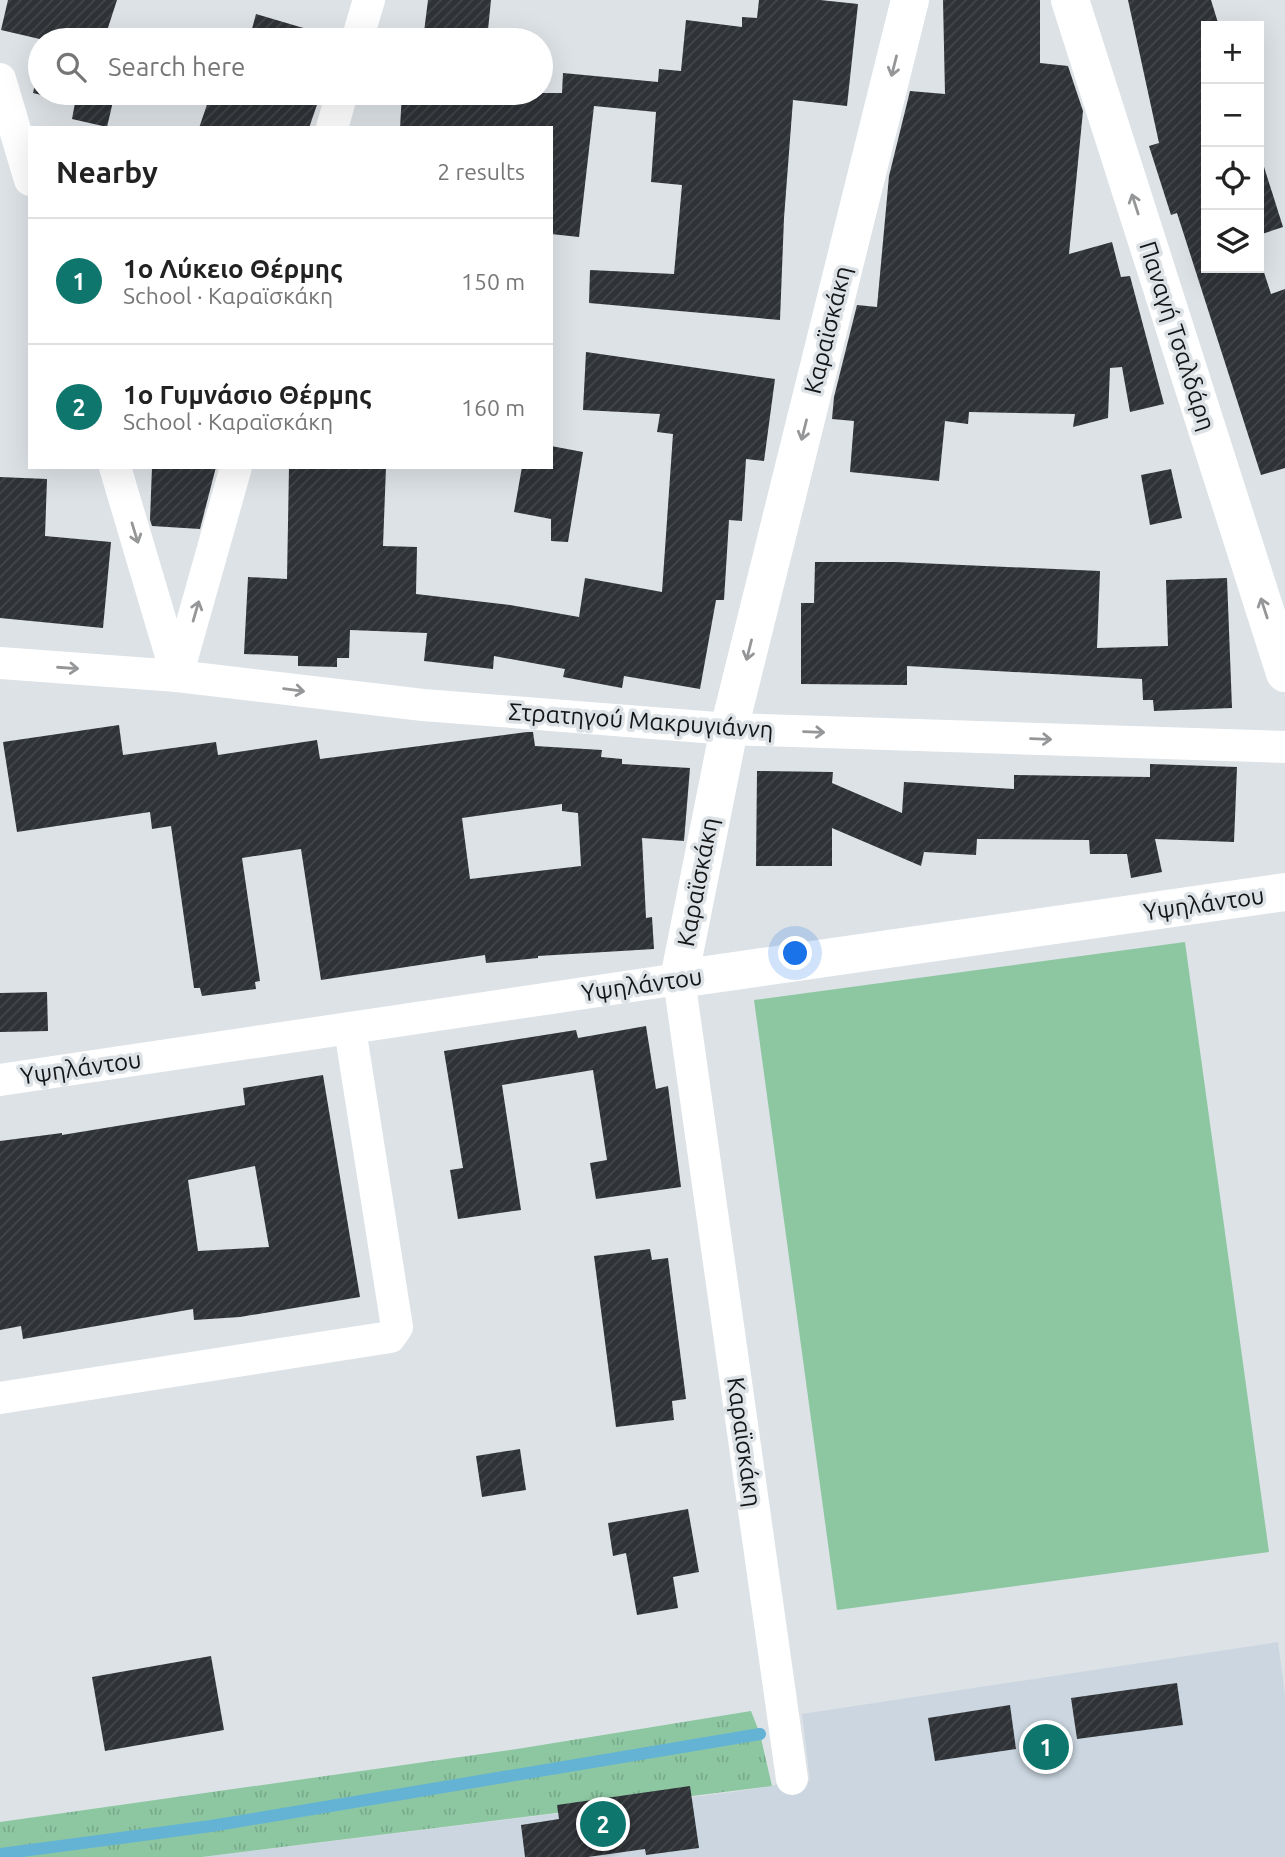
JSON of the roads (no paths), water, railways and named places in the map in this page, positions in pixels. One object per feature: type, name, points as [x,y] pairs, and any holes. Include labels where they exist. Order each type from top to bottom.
[{"type":"street","points":[[361,28],[369,0]]},
{"type":"street","name":"Καραϊσκάκη","points":[[792,1779],[679,979],[729,729],[910,0]]},
{"type":"street","name":"Παναγή Τσαλδάρη","points":[[1070,0],[1285,673]]},
{"type":"street","points":[[0,79],[28,173]]},
{"type":"street","points":[[333,126],[339,105]]},
{"type":"street","points":[[116,469],[177,676]]},
{"type":"street","points":[[177,676],[235,469]]},
{"type":"street","name":"Στρατηγού Μακρυγιάννη","points":[[0,663],[177,676],[423,705],[729,729],[1285,747]]},
{"type":"street","name":"Υψηλάντου","points":[[0,1080],[1285,892]]},
{"type":"street","points":[[0,1398],[390,1337],[397,1327],[350,1028]]},
{"type":"waterway","points":[[0,1854],[211,1826],[760,1734]]},
{"type":"place","name":"1ο Λύκειο Θέρμης","points":[[1046,1747]]},
{"type":"place","name":"1ο Γυμνάσιο Θέρμης","points":[[603,1824]]}]
